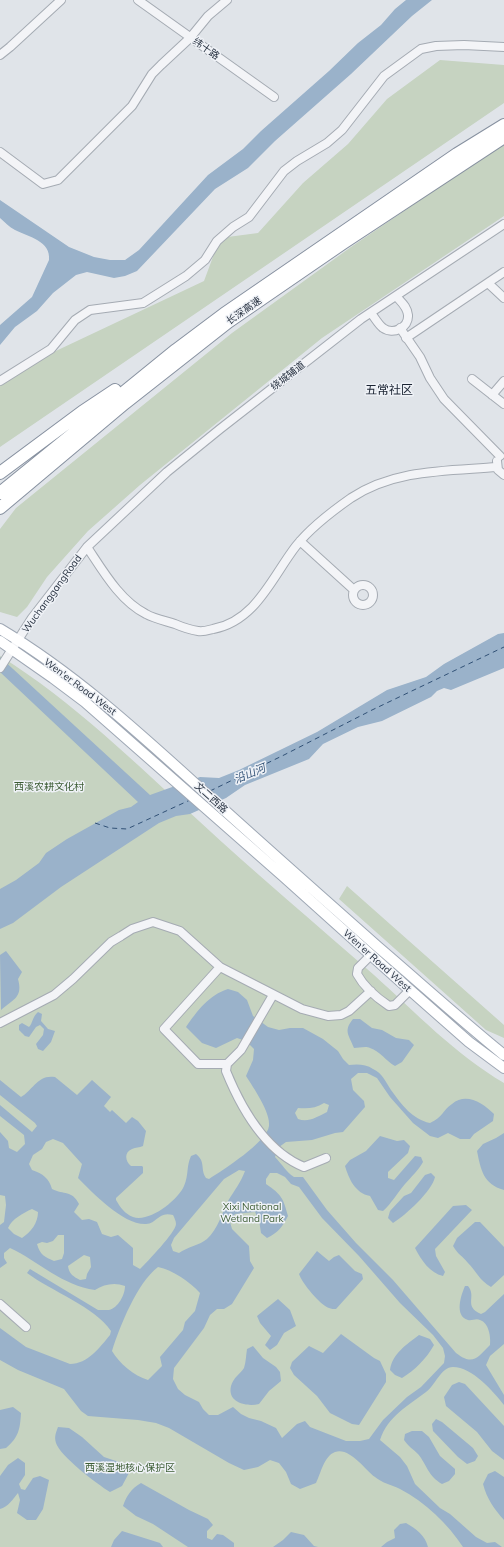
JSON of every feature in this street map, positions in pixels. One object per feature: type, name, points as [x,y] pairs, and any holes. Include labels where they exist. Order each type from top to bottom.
[{"type":"highway","name":"长深高速","points":[[0,493],[176,350],[224,314],[457,154],[504,125]]},
{"type":"highway","name":"长深高速","points":[[1,509],[124,402],[228,322],[343,243],[504,137]]},
{"type":"highway","points":[[0,473],[82,412],[176,350]]},
{"type":"main road","name":"Wen'er Road West","points":[[0,629],[18,640],[96,698],[157,749]]},
{"type":"main road","name":"Wen'er Road West","points":[[0,642],[10,654],[85,702],[147,755]]},
{"type":"main road","name":"文二西路","points":[[157,749],[264,846]]},
{"type":"main road","name":"文二西路","points":[[147,755],[254,850]]},
{"type":"main road","name":"Wen'er Road West","points":[[264,846],[470,1028],[504,1055]]},
{"type":"main road","name":"Wen'er Road West","points":[[254,850],[469,1042],[504,1068]]},
{"type":"street","points":[[0,55],[61,0]]},
{"type":"street","name":"纬十路","points":[[138,0],[274,97]]},
{"type":"street","points":[[0,152],[43,184],[58,180],[132,106],[152,74],[190,38],[208,16],[228,0]]},
{"type":"street","points":[[0,381],[51,348],[75,320],[90,310],[143,303],[186,276],[205,260],[216,241],[233,227],[249,217],[284,171],[298,160],[327,143],[342,130],[384,76],[421,49],[443,46],[504,47]]},
{"type":"street","name":"绕城辅道","points":[[86,547],[172,467],[220,429],[371,313],[504,224]]},
{"type":"street","points":[[406,338],[504,272]]},
{"type":"street","points":[[488,283],[504,298]]},
{"type":"street","points":[[371,313],[382,328],[390,331],[400,328],[406,323],[408,315],[405,306],[396,296]]},
{"type":"street","points":[[400,328],[420,357],[430,378],[444,399],[502,455],[498,459],[497,467],[504,475]]},
{"type":"street","points":[[472,379],[504,404]]},
{"type":"street","points":[[492,395],[504,381]]},
{"type":"street","points":[[86,547],[125,599],[146,614],[200,632],[223,627],[241,618],[254,605],[300,541],[318,523],[351,498],[369,488],[403,476],[420,472],[497,467]]},
{"type":"street","points":[[300,541],[354,590]]},
{"type":"street","name":"WuchanggangRoad","points":[[0,668],[32,618],[86,547]]},
{"type":"street","points":[[0,1023],[54,995],[73,979],[111,942],[132,929],[153,922],[180,931],[220,967],[302,1009],[328,1016],[336,1016],[349,1011],[371,991]]},
{"type":"street","points":[[371,955],[358,968],[356,974],[371,991],[389,1006],[395,1005],[410,990]]},
{"type":"street","points":[[220,967],[164,1029],[198,1064],[227,1064]]},
{"type":"street","points":[[273,995],[241,1050],[227,1064],[226,1071],[250,1120],[285,1157],[304,1167],[326,1158]]},
{"type":"street","points":[[0,1304],[26,1327]]},
{"type":"green space","points":[[440,60],[504,65],[504,103],[0,447],[0,384],[24,366],[204,281],[220,238],[258,233],[303,183],[348,144],[387,99]]},
{"type":"green space","points":[[504,145],[504,216],[322,338],[140,485],[88,531],[47,577],[27,607],[17,617],[0,612],[0,529],[16,508],[232,333],[351,247]]},
{"type":"green space","name":"Xixi National Wetland Park","points":[[0,656],[27,674],[79,713],[452,1046],[486,1072],[504,1083],[504,1547],[0,1547]]},
{"type":"green space","points":[[347,886],[504,1025],[504,1038],[486,1030],[339,899]]},
{"type":"water","points":[[406,0],[432,0],[412,16],[351,74],[275,141],[248,168],[215,189],[137,271],[125,276],[114,278],[87,272],[76,275],[53,293],[37,311],[15,327],[0,345],[0,325],[32,297],[49,260],[49,254],[43,244],[38,240],[13,229],[0,218],[0,200],[69,247],[94,257],[110,260],[125,260],[139,250],[208,175],[243,149],[358,43],[381,25],[395,9]]},
{"type":"water","name":"沿山河","points":[[504,633],[504,668],[451,690],[444,688],[437,691],[431,697],[382,721],[358,727],[323,744],[309,759],[245,785],[226,798],[190,814],[176,816],[159,823],[61,887],[13,923],[0,929],[0,889],[16,880],[39,863],[46,853],[67,839],[119,810],[131,807],[138,802],[0,672],[0,657],[150,795],[200,777],[219,778],[239,770],[317,732],[387,690],[426,677],[444,664],[498,634]]},
{"type":"water","points":[[6,951],[22,972],[18,979],[18,994],[1,1010],[0,955]]},
{"type":"water","points":[[228,989],[238,992],[247,1000],[253,1016],[268,1027],[279,1030],[303,1028],[323,1039],[338,1051],[349,1065],[364,1065],[370,1067],[384,1078],[403,1106],[413,1115],[424,1121],[430,1123],[434,1121],[452,1104],[463,1099],[474,1100],[485,1106],[494,1114],[493,1121],[474,1134],[470,1139],[460,1139],[448,1133],[438,1138],[430,1136],[413,1123],[390,1097],[377,1078],[367,1073],[358,1073],[351,1079],[353,1090],[364,1101],[365,1107],[343,1132],[312,1140],[286,1142],[279,1147],[275,1157],[291,1175],[294,1177],[303,1177],[327,1210],[356,1243],[393,1280],[456,1353],[462,1357],[471,1360],[474,1359],[482,1354],[490,1345],[490,1334],[486,1324],[477,1319],[468,1320],[461,1314],[460,1305],[465,1286],[468,1286],[470,1290],[471,1305],[481,1314],[504,1294],[504,1344],[490,1356],[486,1365],[504,1395],[504,1405],[475,1375],[460,1368],[449,1368],[442,1373],[429,1389],[393,1418],[388,1424],[380,1440],[400,1457],[407,1466],[415,1484],[440,1508],[450,1514],[476,1537],[487,1543],[495,1542],[502,1547],[463,1547],[443,1522],[427,1507],[409,1494],[378,1479],[352,1456],[341,1451],[335,1452],[328,1457],[316,1483],[300,1489],[291,1484],[286,1472],[279,1463],[270,1460],[258,1467],[244,1470],[229,1463],[169,1428],[156,1423],[88,1416],[81,1411],[64,1389],[18,1370],[0,1360],[0,1328],[26,1347],[70,1364],[88,1358],[110,1335],[111,1331],[104,1322],[84,1307],[27,1273],[30,1269],[98,1310],[109,1310],[115,1307],[122,1297],[125,1286],[110,1284],[95,1290],[83,1288],[61,1278],[10,1248],[4,1253],[4,1258],[7,1263],[0,1268],[0,1225],[4,1222],[6,1205],[5,1196],[0,1195],[0,1132],[8,1141],[9,1148],[17,1152],[25,1144],[24,1135],[0,1116],[0,1105],[32,1132],[37,1126],[0,1095],[0,1080],[21,1097],[36,1083],[44,1078],[55,1077],[77,1095],[92,1080],[111,1097],[104,1106],[110,1112],[112,1110],[126,1123],[132,1117],[138,1121],[146,1131],[143,1146],[129,1150],[126,1157],[131,1166],[142,1166],[143,1173],[116,1198],[116,1200],[123,1210],[130,1216],[140,1218],[155,1214],[169,1204],[181,1192],[186,1182],[188,1164],[191,1156],[196,1154],[199,1157],[202,1163],[204,1175],[209,1179],[244,1155],[261,1140],[269,1126],[269,1121],[264,1107],[246,1076],[253,1060],[254,1049],[246,1041],[237,1038],[216,1048],[202,1043],[186,1027],[209,999]],"holes":[[[324,1103],[329,1105],[327,1112],[309,1120],[298,1119],[295,1113],[298,1108],[318,1106]],[[53,1139],[63,1143],[82,1164],[78,1178],[118,1214],[137,1223],[146,1224],[153,1222],[161,1216],[168,1214],[173,1215],[176,1223],[175,1228],[161,1247],[140,1269],[133,1265],[133,1248],[118,1235],[111,1237],[102,1234],[97,1222],[89,1219],[82,1220],[74,1212],[79,1204],[74,1197],[52,1189],[45,1177],[32,1170],[29,1164],[33,1155],[42,1149],[46,1142]],[[239,1170],[245,1171],[228,1201],[217,1226],[207,1239],[179,1253],[173,1251],[171,1245],[174,1238],[224,1179]],[[270,1173],[277,1173],[285,1177],[291,1184],[299,1187],[322,1218],[359,1256],[400,1303],[433,1335],[443,1348],[445,1356],[444,1363],[421,1387],[407,1397],[383,1420],[369,1439],[360,1441],[346,1441],[310,1427],[305,1421],[297,1424],[282,1438],[276,1428],[261,1421],[249,1418],[241,1414],[233,1407],[218,1415],[209,1415],[199,1402],[185,1395],[178,1389],[173,1379],[174,1368],[204,1328],[210,1315],[217,1309],[224,1309],[232,1304],[254,1268],[250,1261],[249,1246],[232,1229],[230,1222],[235,1214],[255,1212],[259,1220],[261,1233],[267,1238],[280,1229],[288,1216],[281,1197],[266,1184],[266,1179]],[[32,1209],[38,1212],[38,1216],[33,1227],[22,1238],[14,1234],[8,1228],[15,1219]],[[58,1235],[64,1235],[64,1253],[62,1259],[54,1261],[45,1257],[41,1253],[37,1244],[42,1242],[47,1243],[53,1241]],[[84,1255],[90,1257],[91,1267],[86,1279],[80,1280],[76,1278],[72,1275],[68,1266]],[[158,1267],[181,1277],[200,1293],[195,1311],[185,1322],[183,1330],[160,1357],[162,1366],[148,1380],[127,1368],[112,1351],[130,1306],[143,1283]]]},
{"type":"water","points":[[38,1012],[42,1014],[41,1021],[48,1029],[55,1031],[51,1042],[43,1051],[38,1049],[36,1044],[43,1035],[44,1029],[40,1025],[36,1027],[29,1037],[25,1036],[19,1030],[19,1025],[22,1023],[29,1027]]},
{"type":"water","points":[[353,1019],[360,1019],[372,1028],[382,1030],[396,1038],[409,1040],[414,1045],[402,1062],[395,1066],[374,1049],[368,1047],[354,1048],[348,1033],[348,1027]]},
{"type":"water","points":[[504,1133],[504,1190],[491,1184],[487,1180],[482,1170],[477,1151],[483,1144]]},
{"type":"water","points":[[380,1136],[397,1141],[404,1140],[410,1146],[408,1153],[388,1172],[388,1178],[394,1180],[415,1156],[421,1157],[423,1162],[383,1211],[378,1210],[370,1196],[360,1192],[353,1185],[345,1166],[350,1160],[366,1151]]},
{"type":"water","points":[[431,1173],[435,1177],[433,1183],[424,1196],[411,1209],[393,1223],[388,1218],[390,1211],[404,1196],[411,1193],[425,1175]]},
{"type":"water","points":[[466,1205],[472,1210],[435,1249],[436,1256],[445,1272],[443,1276],[434,1272],[426,1265],[415,1248],[453,1206]]},
{"type":"water","points":[[475,1222],[480,1222],[504,1247],[504,1275],[491,1287],[481,1279],[453,1246],[457,1238]]},
{"type":"water","points":[[317,1251],[329,1261],[339,1255],[355,1271],[362,1274],[363,1279],[336,1309],[329,1308],[321,1303],[307,1288],[299,1274]]},
{"type":"water","points":[[278,1299],[290,1310],[296,1326],[284,1333],[277,1345],[270,1350],[265,1345],[271,1336],[260,1323],[257,1316]]},
{"type":"water","points":[[341,1334],[380,1361],[386,1374],[386,1382],[359,1425],[352,1424],[330,1413],[317,1396],[294,1375],[290,1368],[292,1362],[309,1346],[323,1353]]},
{"type":"water","points":[[419,1335],[430,1339],[434,1345],[428,1355],[407,1375],[402,1378],[395,1375],[390,1370],[391,1364],[397,1354]]},
{"type":"water","points":[[253,1346],[263,1358],[276,1367],[280,1372],[281,1381],[269,1391],[259,1404],[249,1405],[235,1400],[232,1396],[231,1386],[233,1381],[244,1368],[247,1349]]},
{"type":"water","points":[[459,1382],[465,1384],[504,1426],[504,1460],[492,1451],[477,1432],[446,1406],[444,1397],[452,1385]]},
{"type":"water","points":[[13,1407],[21,1413],[18,1432],[14,1440],[6,1448],[0,1449],[0,1410]]},
{"type":"water","points":[[436,1419],[442,1422],[473,1448],[478,1456],[475,1461],[467,1464],[458,1457],[433,1431],[432,1424]]},
{"type":"water","points":[[58,1427],[69,1428],[82,1437],[104,1457],[122,1463],[130,1471],[122,1486],[110,1492],[71,1462],[59,1449],[56,1443],[55,1436]]},
{"type":"water","points":[[412,1431],[422,1431],[429,1437],[440,1456],[455,1469],[455,1474],[449,1481],[442,1484],[437,1481],[418,1454],[404,1440],[405,1434]]},
{"type":"water","points":[[18,1458],[25,1463],[25,1475],[19,1484],[21,1489],[25,1490],[33,1478],[40,1476],[49,1480],[43,1509],[36,1520],[27,1520],[17,1513],[20,1500],[18,1493],[8,1505],[0,1509],[0,1476],[8,1465]]},
{"type":"water","points":[[495,1471],[504,1477],[504,1520],[491,1504],[483,1484],[488,1474]]},
{"type":"water","points":[[141,1483],[208,1519],[213,1525],[207,1531],[207,1538],[212,1540],[217,1534],[223,1535],[234,1543],[234,1547],[188,1547],[153,1524],[136,1516],[123,1506],[130,1493]]},
{"type":"water","points":[[406,1523],[417,1530],[427,1543],[428,1547],[381,1547],[395,1538],[394,1530],[400,1524]]},
{"type":"water","points":[[122,1531],[160,1543],[163,1547],[111,1547],[114,1540]]},
{"type":"water","points":[[291,1532],[304,1535],[314,1546],[318,1547],[273,1547]]},
{"type":"ferry route","points":[[210,791],[372,710],[504,647]]},
{"type":"ferry route","points":[[95,823],[110,828],[127,829],[190,800]]},
{"type":"district","name":"五常社区","points":[[389,390]]},
{"type":"park label","name":"西溪农耕文化村","points":[[49,787]]},
{"type":"park label","name":"西溪湿地核心保护区","points":[[130,1468]]}]
